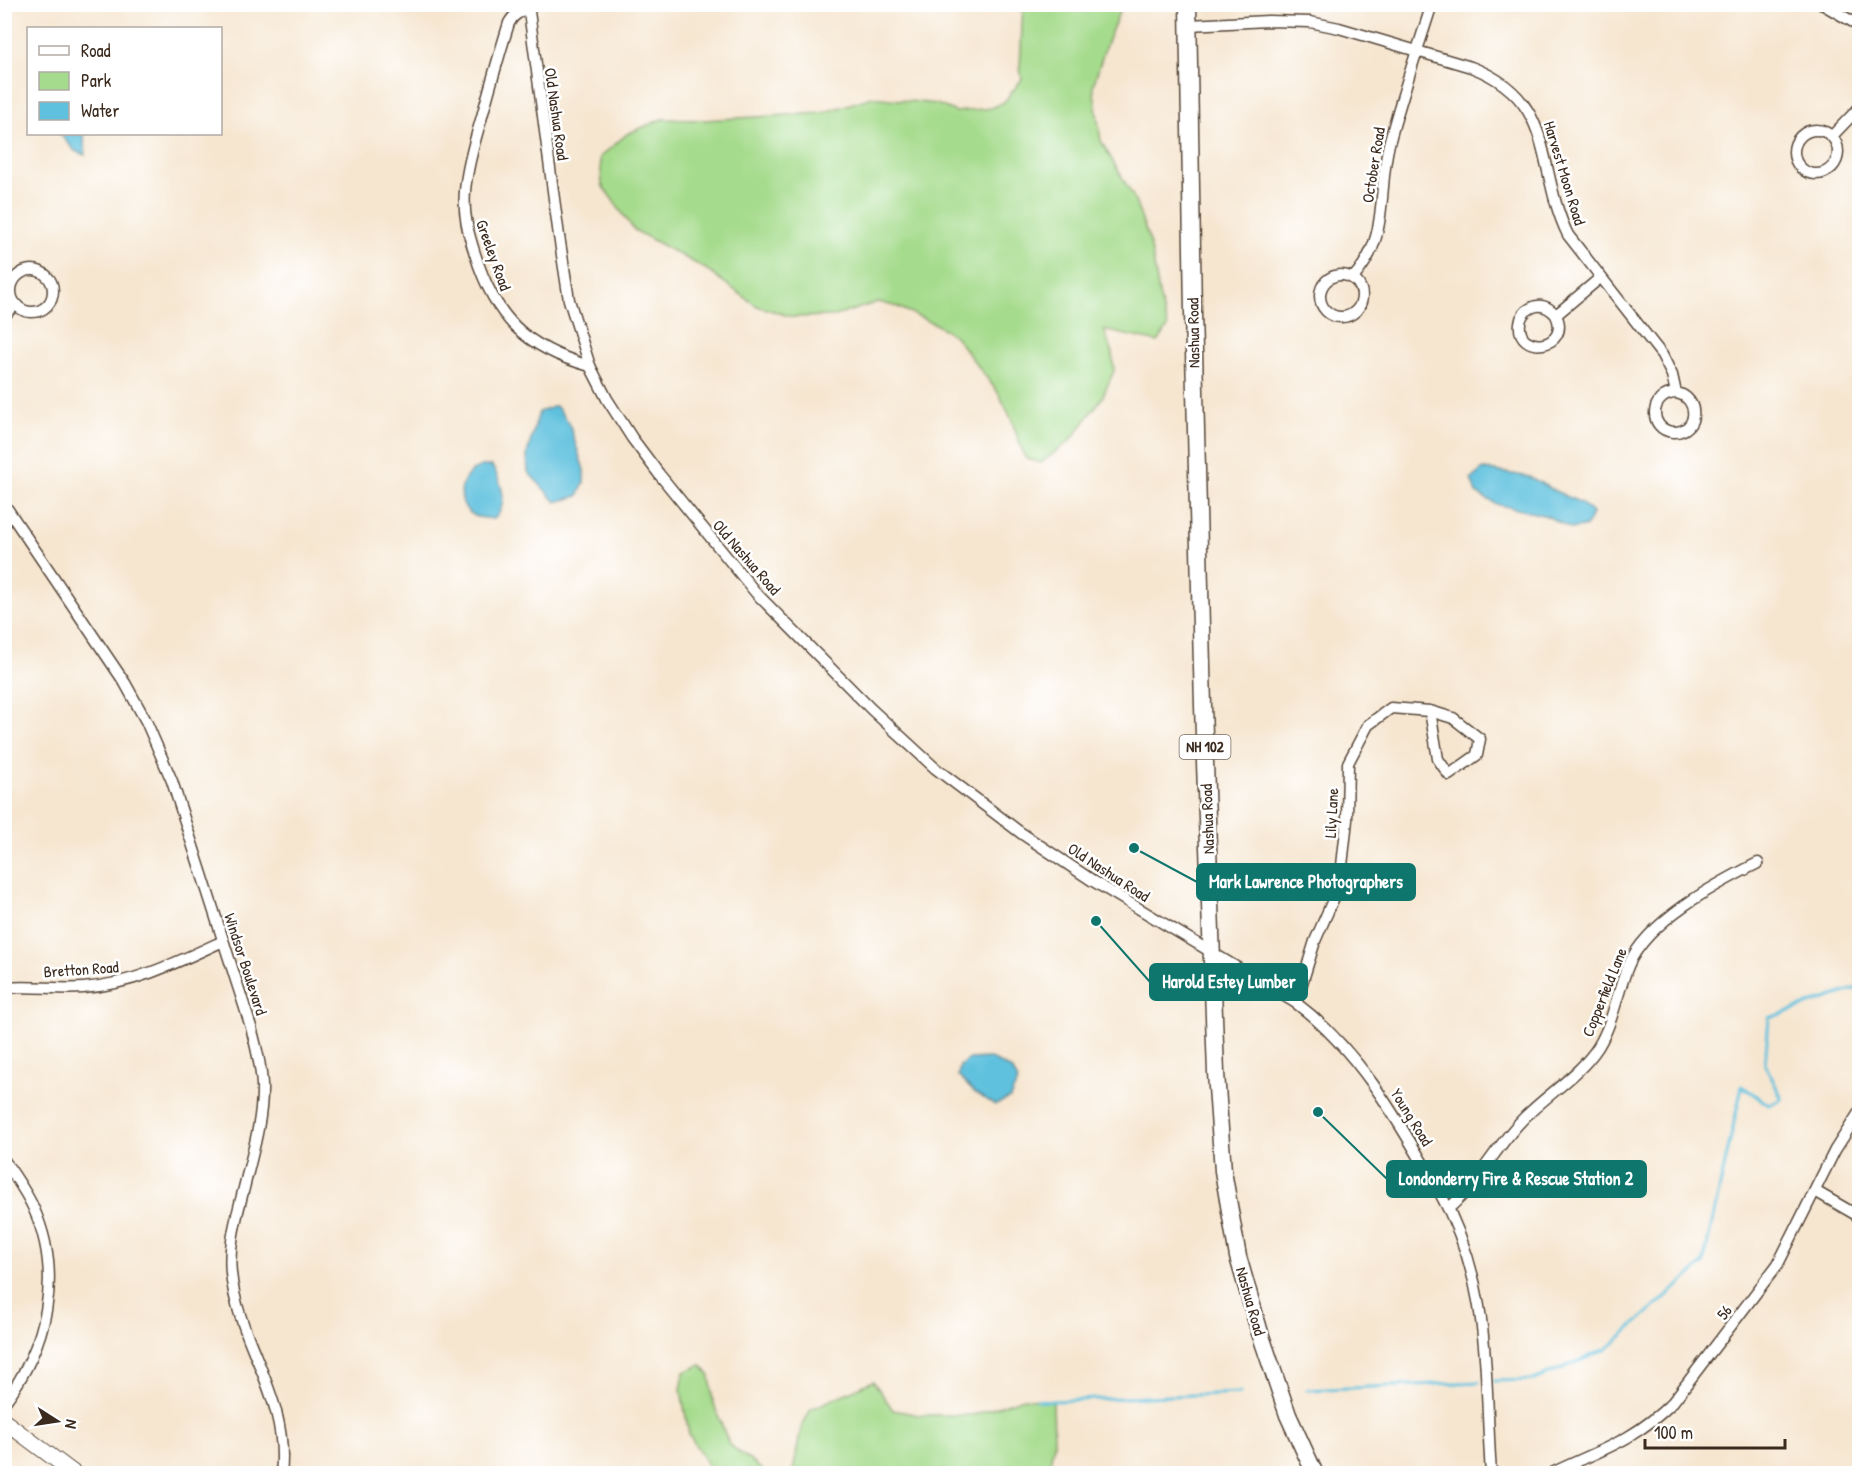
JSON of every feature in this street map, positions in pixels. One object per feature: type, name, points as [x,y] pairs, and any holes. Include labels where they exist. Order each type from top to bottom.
[{"type":"main road","name":"Nashua Road","points":[[1188,4],[1194,377],[1216,1073],[1222,1160],[1238,1257],[1260,1333],[1281,1395],[1316,1473]]},
{"type":"main road","points":[[4,1421],[75,1473]]},
{"type":"street","name":"October Road","points":[[1353,278],[1366,263],[1376,241],[1388,148],[1432,4]]},
{"type":"street","points":[[1821,4],[1860,26]]},
{"type":"street","name":"Old Nashua Road","points":[[528,7],[567,289],[590,366],[607,399],[632,438],[713,543],[756,593],[871,709],[935,768],[1021,833],[1114,895],[1212,953]]},
{"type":"street","name":"Greeley Road","points":[[528,7],[513,16],[509,23],[495,69],[468,170],[465,191],[465,223],[486,286],[502,313],[518,329],[549,351],[567,360],[590,366]]},
{"type":"street","name":"Harvest Moon Road","points":[[1189,25],[1268,21],[1310,22],[1339,28],[1471,67],[1505,86],[1531,115],[1539,133],[1563,224],[1575,246],[1666,362],[1676,393]]},
{"type":"street","points":[[1832,136],[1860,107]]},
{"type":"street","points":[[1816,130],[1824,131],[1832,136],[1838,152],[1831,168],[1815,173],[1803,169],[1797,162],[1795,154],[1800,137],[1816,130]]},
{"type":"street","points":[[1342,274],[1353,278],[1361,290],[1362,299],[1359,308],[1343,317],[1330,314],[1323,309],[1320,301],[1322,285],[1334,275],[1342,274]]},
{"type":"street","points":[[1556,315],[1600,278]]},
{"type":"street","points":[[4,316],[16,304]]},
{"type":"street","name":"Windsor Boulevard","points":[[4,504],[125,683],[146,721],[172,781],[251,1027],[262,1084],[258,1129],[234,1233],[231,1271],[238,1309],[280,1422],[283,1457],[281,1473]]},
{"type":"street","name":"Lily Lane","points":[[1296,1003],[1315,941],[1340,884],[1347,820],[1348,764],[1368,725],[1391,708],[1430,711],[1453,718],[1480,739],[1477,755],[1449,776],[1438,759],[1430,711]]},
{"type":"street","name":"Copperfield Lane","points":[[1449,1208],[1469,1189],[1521,1121],[1593,1055],[1604,1036],[1629,964],[1646,936],[1662,921],[1728,878],[1758,863]]},
{"type":"street","name":"Bretton Road","points":[[4,988],[69,989],[119,983],[150,974],[223,941]]},
{"type":"street","name":"Young Road","points":[[1212,953],[1296,1003],[1337,1038],[1365,1072],[1418,1154],[1449,1208],[1470,1263],[1480,1305],[1485,1348],[1491,1473]]},
{"type":"street","name":"56","points":[[1550,1473],[1621,1442],[1648,1425],[1672,1403],[1772,1274],[1789,1245],[1840,1141],[1860,1111]]},
{"type":"street","points":[[4,1160],[26,1193],[40,1225],[46,1255],[48,1286],[44,1321],[34,1354],[4,1404]]},
{"type":"street","points":[[1815,1191],[1860,1216]]},
{"type":"green space","points":[[1023,5],[1122,5],[1093,86],[1101,141],[1133,196],[1150,242],[1160,299],[1168,327],[1158,342],[1104,330],[1112,353],[1114,371],[1102,398],[1071,440],[1041,463],[1025,458],[1010,416],[999,394],[955,336],[898,307],[878,302],[835,316],[792,317],[757,306],[704,268],[634,230],[602,185],[600,157],[627,134],[662,119],[704,120],[822,113],[872,97],[937,104],[956,112],[991,108],[1004,102],[1022,79],[1020,68]]},
{"type":"green space","points":[[701,1365],[710,1376],[713,1402],[729,1444],[766,1473],[712,1473],[689,1434],[681,1390],[684,1372]]},
{"type":"green space","points":[[873,1381],[893,1410],[919,1415],[973,1415],[1024,1398],[1053,1401],[1054,1444],[1048,1473],[783,1473],[793,1471],[801,1428],[811,1409]]},
{"type":"water","points":[[61,135],[84,135],[85,155],[75,151]]},
{"type":"water","points":[[556,406],[569,423],[584,470],[584,483],[578,496],[556,502],[528,472],[527,454],[539,412]]},
{"type":"water","points":[[481,466],[492,466],[503,493],[502,507],[494,519],[475,516],[463,503],[461,490],[465,479]]},
{"type":"water","points":[[1483,469],[1530,477],[1581,503],[1592,513],[1587,526],[1571,529],[1547,516],[1496,504],[1476,493],[1471,479]]},
{"type":"water","points":[[990,1058],[1012,1070],[1018,1080],[1010,1098],[995,1105],[976,1094],[958,1076],[960,1066],[969,1059]]},
{"type":"waterway","points":[[1494,1381],[1534,1380],[1607,1349],[1703,1264],[1742,1086],[1769,1105],[1782,1099],[1765,1064],[1769,1018],[1860,987]]},
{"type":"waterway","points":[[1307,1390],[1479,1382]]},
{"type":"waterway","points":[[1037,1400],[1240,1393]]},
{"type":"place","name":"Mark Lawrence Photographers","points":[[1134,848]]},
{"type":"place","name":"Harold Estey Lumber","points":[[1096,921]]},
{"type":"place","name":"Londonderry Fire & Rescue Station 2","points":[[1318,1112]]}]
